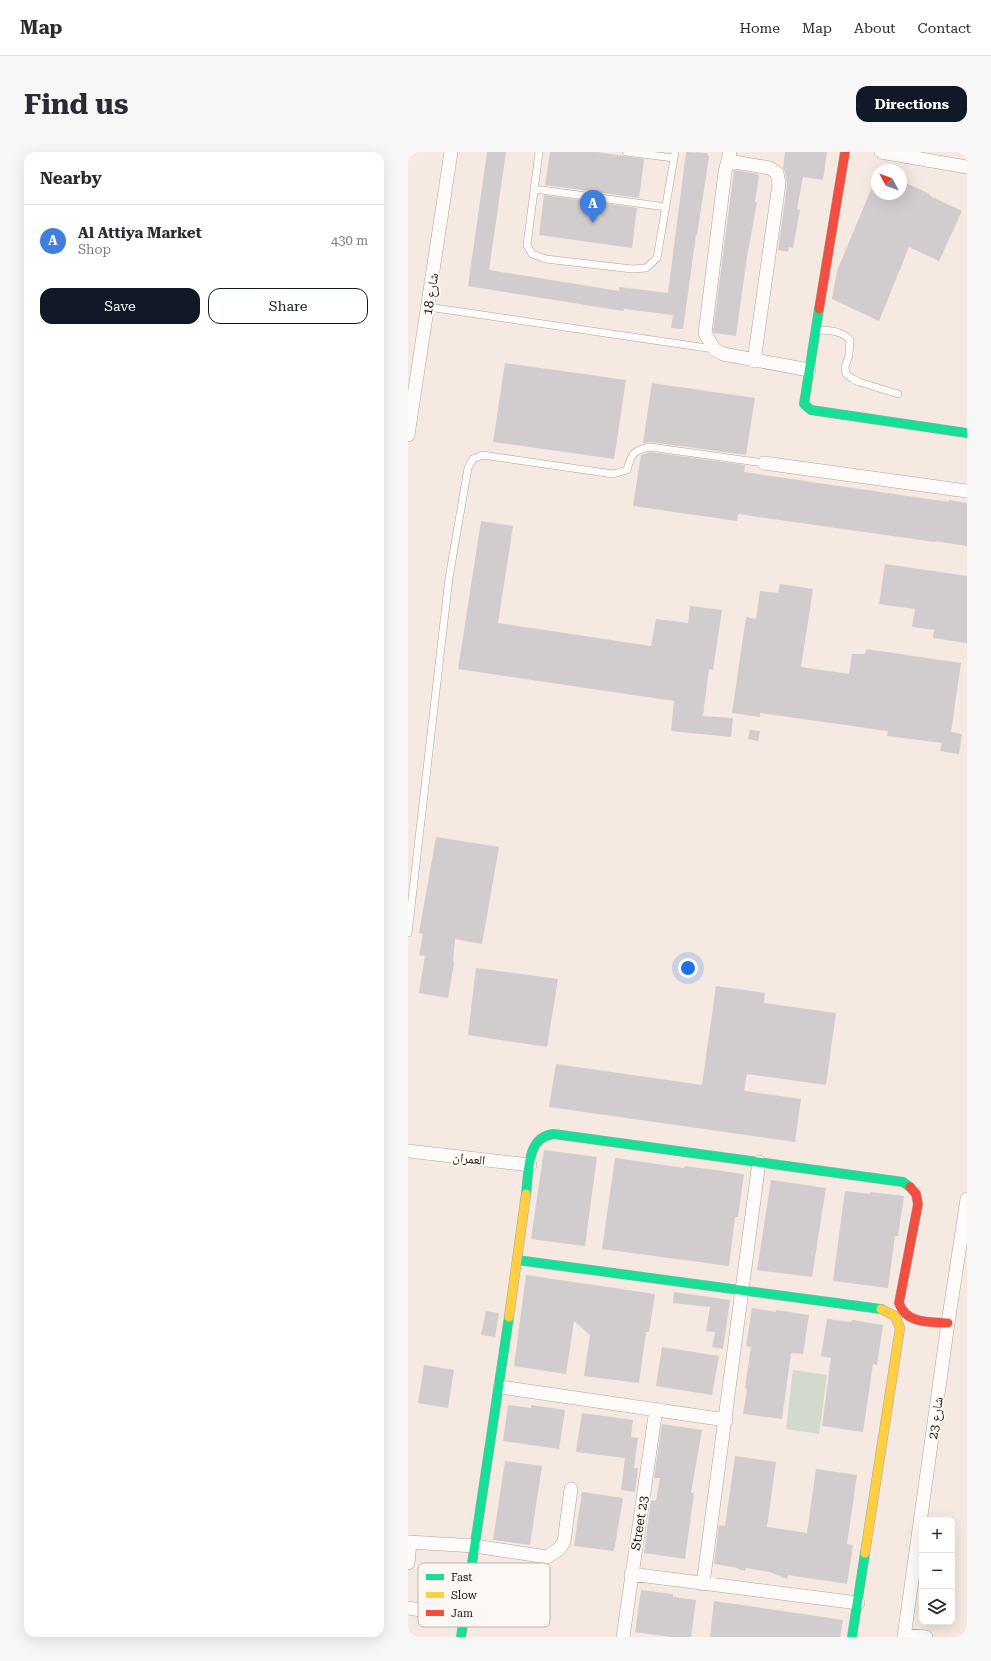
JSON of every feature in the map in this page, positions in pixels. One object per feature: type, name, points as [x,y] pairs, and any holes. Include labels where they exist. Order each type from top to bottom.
[{"type":"street","name":"شارع 18","points":[[408,435],[409,418],[428,307],[451,152]]},
{"type":"street","points":[[845,152],[804,404],[811,410],[967,433]]},
{"type":"street","points":[[881,152],[967,167]]},
{"type":"street","points":[[754,361],[779,184],[777,173],[770,168],[729,157],[725,172],[705,333],[714,349],[723,354],[754,361],[809,370]]},
{"type":"street","points":[[764,463],[967,491]]},
{"type":"street","points":[[473,1563],[500,1387],[532,1149],[536,1141],[544,1134],[559,1134],[903,1182],[913,1188],[916,1193],[918,1204],[899,1303],[900,1307],[904,1314],[911,1319],[948,1323]]},
{"type":"street","name":"العمران","points":[[408,1151],[530,1165]]},
{"type":"street","points":[[703,1584],[726,1420],[759,1162]]},
{"type":"street","name":"شارع 23","points":[[904,1636],[967,1199]]},
{"type":"street","points":[[517,1260],[743,1289],[883,1309],[892,1313],[900,1328],[852,1637]]},
{"type":"street","points":[[500,1387],[726,1420]]},
{"type":"street","name":"Street 23","points":[[623,1637],[656,1409]]},
{"type":"street","points":[[408,1563],[409,1542],[475,1546],[546,1557],[553,1554],[564,1542],[571,1489]]},
{"type":"street","points":[[631,1574],[858,1603]]},
{"type":"street","points":[[408,1608],[418,1610]]},
{"type":"street","points":[[461,1637],[463,1627]]},
{"type":"street","points":[[904,1636],[926,1637]]},
{"type":"lane","points":[[539,152],[527,245],[532,254],[546,259],[632,269],[646,268],[657,258],[674,155],[626,152]]},
{"type":"lane","points":[[534,189],[666,207]]},
{"type":"lane","points":[[428,307],[714,349]]},
{"type":"lane","points":[[815,330],[838,331],[850,340],[849,355],[845,367],[846,374],[853,380],[898,394]]},
{"type":"lane","points":[[408,933],[449,578],[468,468],[473,459],[482,455],[613,474],[627,470],[631,456],[641,449],[650,447],[764,463]]},
{"type":"green space","points":[[793,1370],[827,1375],[819,1434],[786,1429]]},
{"type":"building","points":[[487,152],[506,152],[489,270],[619,291],[619,287],[668,293],[686,152],[707,153],[709,157],[683,329],[671,328],[673,315],[624,309],[623,311],[468,286]]},
{"type":"building","points":[[550,152],[597,152],[644,159],[639,198],[545,185]]},
{"type":"building","points":[[785,152],[827,152],[823,180],[803,177],[797,209],[800,210],[793,248],[789,247],[788,252],[778,250],[787,185],[783,168]]},
{"type":"building","points":[[734,170],[758,174],[759,176],[755,202],[757,202],[747,257],[736,336],[714,333],[713,331]]},
{"type":"building","points":[[907,184],[962,211],[939,261],[909,247],[879,321],[832,299],[837,271],[871,189],[871,200],[907,200]]},
{"type":"building","points":[[544,195],[637,208],[632,248],[539,235]]},
{"type":"building","points":[[505,363],[626,380],[614,459],[493,442]]},
{"type":"building","points":[[652,383],[755,398],[746,455],[651,442],[643,443]]},
{"type":"building","points":[[650,452],[745,465],[744,472],[949,502],[949,500],[967,503],[967,546],[738,514],[737,521],[633,506],[641,455]]},
{"type":"building","points":[[481,521],[513,526],[498,623],[651,646],[656,619],[688,623],[690,606],[722,610],[713,670],[709,669],[703,716],[733,718],[731,737],[671,731],[674,701],[458,669]]},
{"type":"building","points":[[885,564],[967,576],[967,643],[933,638],[934,630],[912,627],[915,609],[879,604]]},
{"type":"building","points":[[780,584],[813,589],[801,667],[849,674],[852,654],[865,654],[866,649],[961,663],[951,732],[962,734],[959,754],[940,751],[942,743],[887,736],[888,731],[760,713],[760,717],[732,713],[746,617],[756,619],[760,591],[778,593]]},
{"type":"building","points":[[750,730],[760,731],[758,741],[748,739]]},
{"type":"building","points":[[436,837],[499,847],[482,944],[455,939],[454,963],[448,998],[419,993],[425,956],[419,955],[423,934],[419,933]]},
{"type":"building","points":[[476,968],[558,979],[547,1047],[468,1035]]},
{"type":"building","points":[[716,986],[765,993],[764,1003],[836,1013],[826,1085],[747,1074],[744,1091],[801,1099],[795,1142],[549,1107],[556,1064],[702,1085]]},
{"type":"building","points":[[544,1150],[597,1157],[585,1246],[531,1239]]},
{"type":"building","points":[[615,1158],[684,1168],[685,1166],[744,1174],[738,1217],[735,1217],[729,1266],[602,1249]]},
{"type":"building","points":[[771,1180],[826,1188],[812,1277],[757,1270]]},
{"type":"building","points":[[845,1191],[904,1196],[898,1236],[895,1236],[888,1288],[833,1281]]},
{"type":"building","points":[[526,1275],[655,1294],[649,1332],[646,1332],[639,1383],[584,1376],[590,1335],[574,1321],[566,1374],[514,1366]]},
{"type":"building","points":[[674,1292],[730,1300],[723,1349],[712,1347],[715,1332],[706,1331],[710,1307],[673,1303]]},
{"type":"building","points":[[752,1308],[809,1315],[803,1354],[791,1353],[782,1419],[743,1414],[751,1347],[746,1346]]},
{"type":"building","points":[[486,1311],[499,1313],[495,1337],[481,1335]]},
{"type":"building","points":[[827,1319],[851,1322],[852,1320],[883,1325],[877,1365],[873,1364],[863,1432],[822,1426],[831,1358],[821,1356]]},
{"type":"building","points":[[662,1347],[719,1356],[712,1395],[656,1386]]},
{"type":"building","points":[[424,1365],[454,1370],[448,1408],[418,1403]]},
{"type":"building","points":[[508,1405],[531,1408],[531,1405],[565,1410],[559,1449],[503,1441]]},
{"type":"building","points":[[582,1413],[633,1420],[631,1437],[638,1438],[634,1468],[638,1468],[635,1492],[621,1490],[625,1458],[576,1452]]},
{"type":"building","points":[[662,1424],[702,1430],[691,1493],[694,1493],[685,1559],[644,1553],[651,1500],[656,1501],[660,1478],[654,1478]]},
{"type":"building","points":[[735,1456],[776,1462],[767,1527],[807,1533],[816,1469],[857,1475],[847,1544],[853,1545],[847,1584],[788,1575],[787,1579],[770,1572],[746,1568],[745,1571],[738,1568],[714,1564],[719,1525],[725,1526]]},
{"type":"building","points":[[505,1461],[542,1466],[530,1545],[493,1540]]},
{"type":"building","points":[[582,1492],[623,1498],[614,1551],[574,1546]]},
{"type":"building","points":[[641,1590],[673,1594],[673,1597],[696,1600],[691,1637],[670,1637],[635,1632]]},
{"type":"building","points":[[714,1601],[843,1620],[840,1637],[710,1637]]},
{"type":"traffic: fast","points":[[819,309],[804,404],[811,410],[967,433]]},
{"type":"traffic: fast","points":[[526,1194],[529,1166],[534,1148],[538,1141],[545,1136],[554,1134],[903,1182],[910,1187]]},
{"type":"traffic: fast","points":[[517,1260],[881,1309]]},
{"type":"traffic: fast","points":[[472,1563],[509,1317]]},
{"type":"traffic: fast","points":[[852,1637],[865,1553]]},
{"type":"traffic: fast","points":[[461,1637],[462,1627]]},
{"type":"traffic: slow","points":[[509,1317],[526,1194]]},
{"type":"traffic: slow","points":[[865,1553],[900,1328],[895,1316],[881,1309]]},
{"type":"traffic: jam","points":[[819,309],[845,152]]},
{"type":"traffic: jam","points":[[910,1187],[916,1194],[918,1204],[899,1303],[902,1310],[913,1318],[926,1322],[948,1323]]},
{"type":"place","name":"Al Attiya Market","points":[[593,223]]}]
